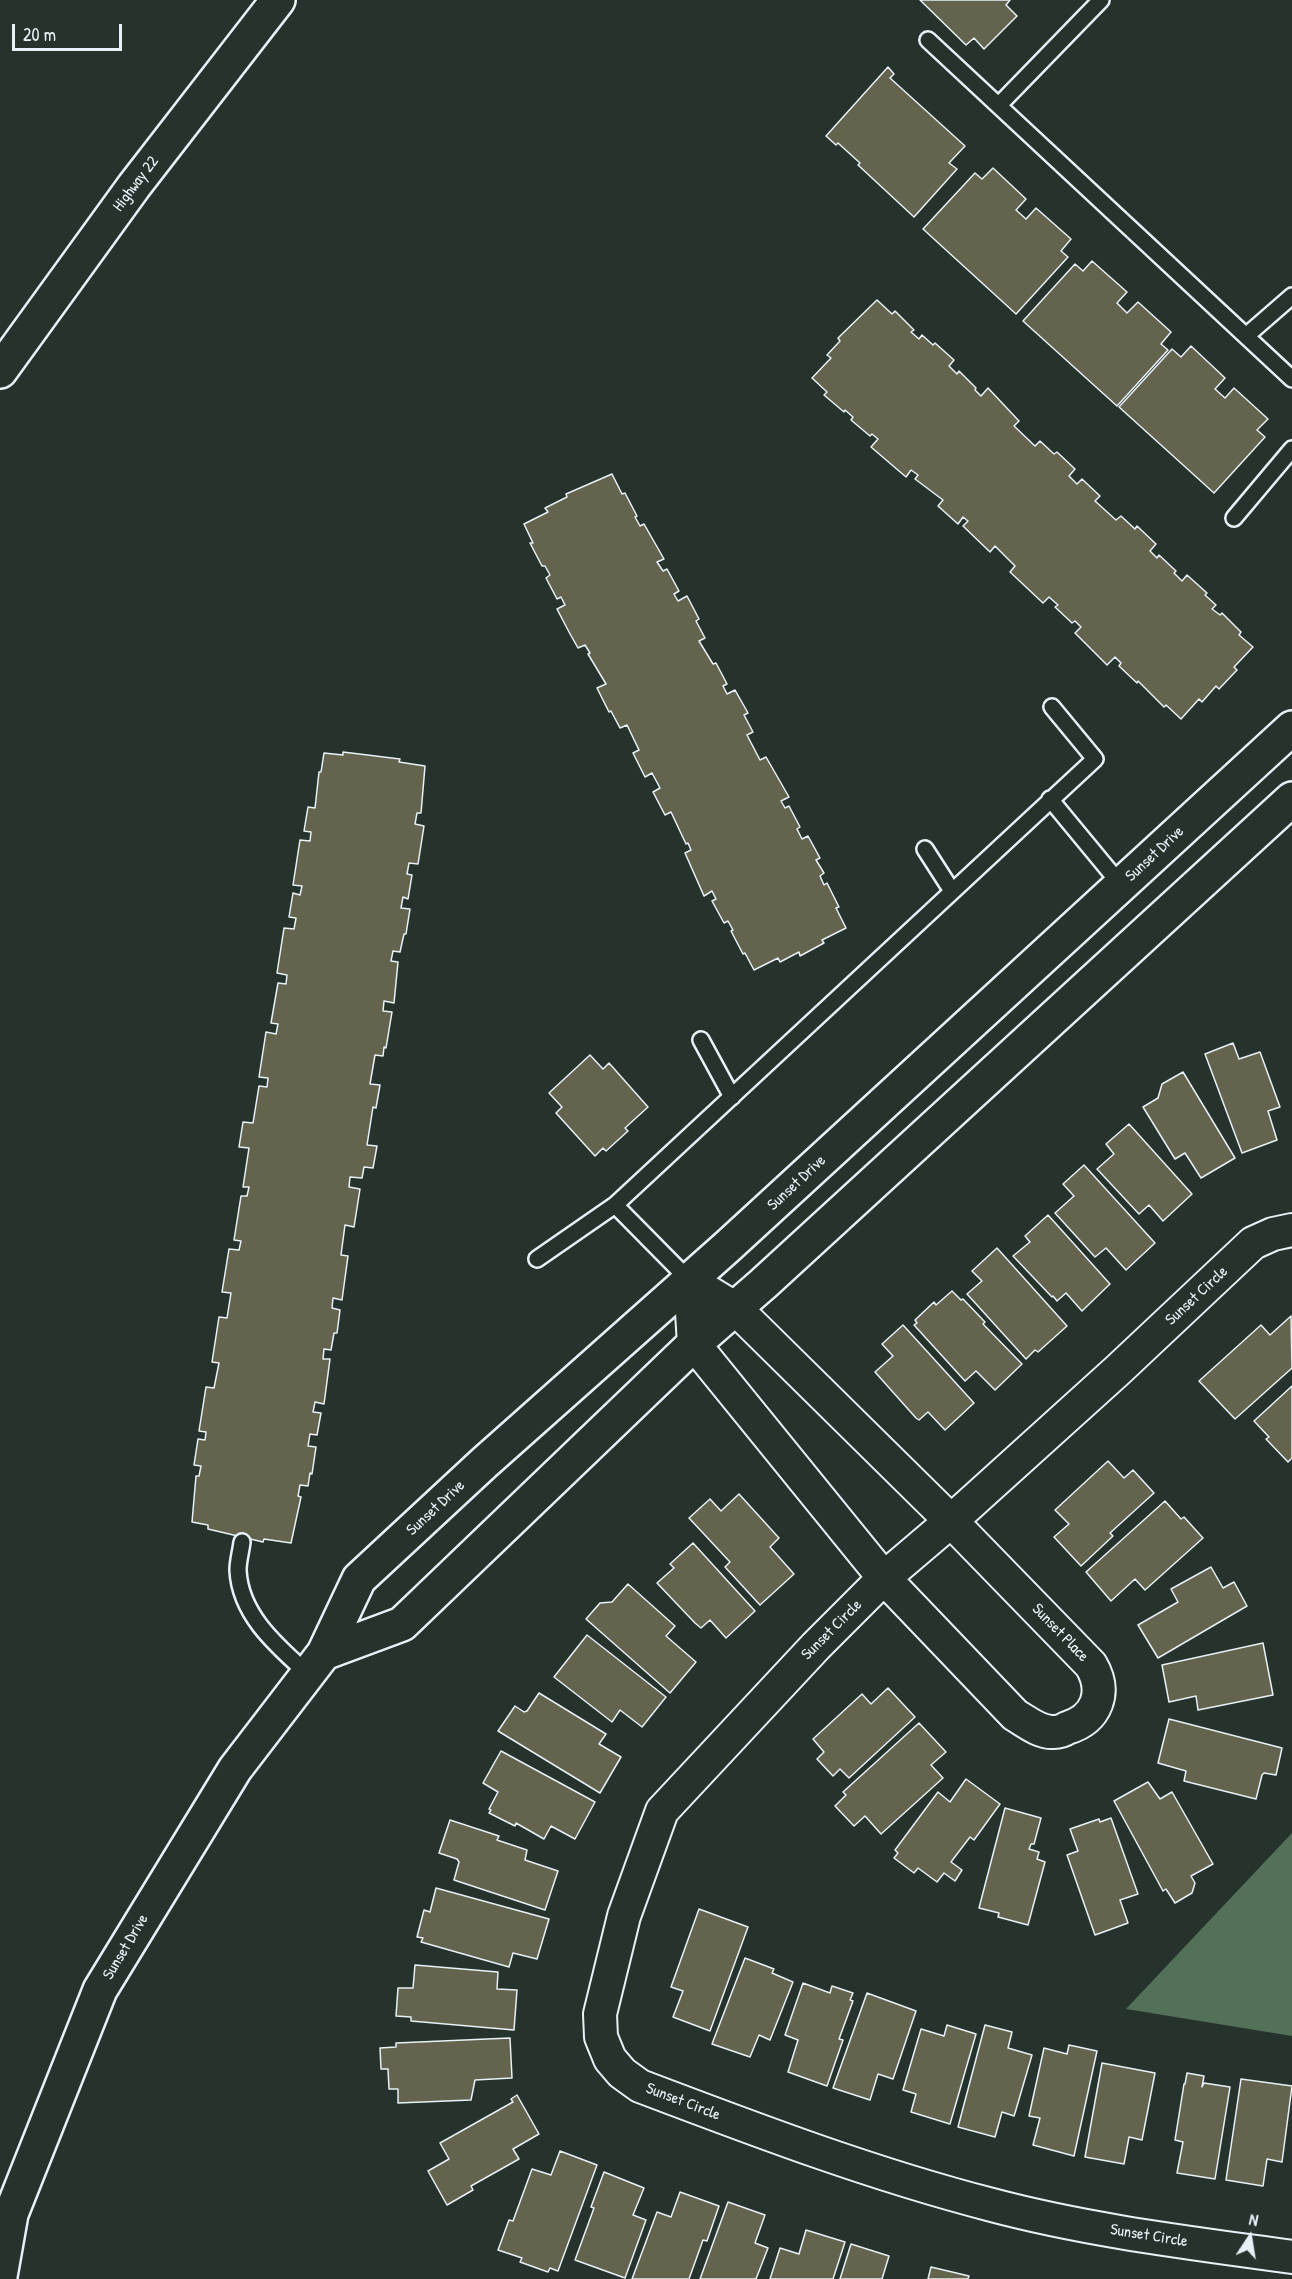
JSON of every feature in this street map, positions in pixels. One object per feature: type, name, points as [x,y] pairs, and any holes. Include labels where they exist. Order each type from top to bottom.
[{"type":"street","name":"Highway 22","points":[[0,371],[134,186],[278,0]]},
{"type":"street","name":"Sunset Drive","points":[[0,2276],[11,2214],[100,1990],[235,1769],[316,1664],[359,1579],[484,1463],[690,1281],[1292,728]]},
{"type":"street","points":[[316,1664],[402,1624],[694,1344],[736,1309],[1292,799]]},
{"type":"street","name":"Sunset Circle","points":[[1292,1230],[1273,1234],[1253,1243],[1109,1378],[951,1521],[884,1578],[816,1646],[662,1811],[624,1916],[600,2013],[601,2037],[610,2060],[622,2073],[640,2086],[775,2138],[904,2181],[994,2206],[1075,2224],[1292,2257]]},
{"type":"street","points":[[690,1281],[736,1309],[951,1521]]},
{"type":"street","points":[[690,1281],[694,1344],[884,1578]]},
{"type":"street","name":"Sunset Place","points":[[884,1578],[1015,1715],[1036,1728],[1054,1732],[1083,1722],[1092,1714],[1099,1688],[1098,1676],[1091,1665],[951,1521]]},
{"type":"lane","points":[[999,105],[1101,0]]},
{"type":"lane","points":[[928,40],[1292,380]]},
{"type":"lane","points":[[1246,336],[1292,296]]},
{"type":"lane","points":[[1234,518],[1292,449]]},
{"type":"lane","points":[[537,1259],[615,1205],[1095,759],[1052,707]]},
{"type":"lane","points":[[1050,799],[1121,885]]},
{"type":"lane","points":[[925,849],[952,891]]},
{"type":"lane","points":[[701,1040],[732,1096]]},
{"type":"lane","points":[[615,1205],[690,1281]]},
{"type":"lane","points":[[242,1542],[238,1570],[243,1594],[251,1612],[271,1640],[316,1664]]},
{"type":"green space","points":[[1292,1833],[1292,2036],[1126,2009]]},
{"type":"building","points":[[920,0],[1010,0],[1006,5],[1017,16],[984,49],[974,38],[966,45]]},
{"type":"building","points":[[888,67],[894,74],[890,78],[965,146],[949,163],[957,169],[914,217],[858,165],[860,163],[838,143],[836,145],[826,136]]},
{"type":"building","points":[[993,168],[1026,199],[1016,210],[1026,219],[1036,208],[1071,239],[1061,251],[1068,257],[1016,314],[923,229],[975,173],[982,179]]},
{"type":"building","points":[[1092,261],[1127,292],[1117,303],[1127,313],[1138,302],[1171,332],[1161,344],[1168,350],[1117,406],[1023,321],[1075,264],[1083,271]]},
{"type":"building","points":[[877,300],[892,314],[895,311],[914,330],[911,332],[919,339],[922,335],[954,360],[949,366],[957,374],[959,371],[981,396],[988,388],[1019,421],[1014,426],[1035,446],[1040,441],[1054,454],[1057,452],[1075,469],[1069,476],[1077,484],[1082,479],[1100,496],[1095,501],[1116,520],[1121,516],[1135,529],[1137,526],[1156,544],[1150,551],[1157,558],[1159,555],[1176,571],[1174,573],[1182,581],[1187,575],[1207,593],[1205,595],[1216,605],[1212,609],[1220,615],[1222,613],[1241,632],[1239,635],[1253,647],[1234,667],[1237,670],[1219,689],[1216,686],[1202,702],[1199,699],[1181,719],[1166,705],[1164,707],[1138,681],[1137,683],[1119,666],[1121,663],[1115,657],[1107,665],[1075,633],[1081,627],[1075,621],[1072,623],[1055,607],[1058,605],[1049,597],[1043,603],[1010,572],[1015,566],[995,546],[990,552],[963,526],[968,521],[963,517],[958,524],[938,506],[943,500],[915,479],[918,475],[911,470],[906,477],[871,447],[878,439],[872,434],[870,436],[851,420],[853,417],[824,395],[827,392],[812,378],[831,358],[827,355],[840,341],[838,338]]},
{"type":"building","points":[[1191,346],[1225,378],[1215,389],[1225,398],[1234,388],[1268,419],[1257,430],[1265,437],[1214,493],[1119,407],[1172,349],[1181,357]]},
{"type":"building","points":[[612,474],[622,494],[625,493],[640,526],[644,524],[664,559],[657,562],[663,571],[667,569],[679,591],[674,594],[678,601],[687,596],[699,619],[696,621],[705,638],[699,641],[713,664],[716,663],[727,684],[723,686],[727,694],[735,690],[748,713],[744,715],[753,732],[747,735],[760,760],[766,757],[789,797],[781,801],[785,808],[789,806],[800,827],[797,829],[802,839],[808,836],[820,858],[816,860],[824,873],[820,876],[824,885],[827,883],[839,907],[836,908],[846,928],[822,940],[824,943],[800,956],[799,952],[780,962],[778,958],[754,970],[745,953],[743,954],[728,921],[724,923],[712,901],[716,899],[712,891],[704,896],[685,853],[691,850],[688,843],[686,844],[671,812],[665,815],[653,792],[660,788],[652,773],[645,777],[633,753],[639,750],[627,725],[620,728],[611,711],[609,712],[597,688],[606,684],[585,645],[578,648],[569,632],[557,609],[565,605],[561,597],[557,599],[546,578],[550,575],[545,566],[542,566],[530,543],[533,543],[524,524],[548,512],[545,508],[567,497],[566,494]]},
{"type":"building","points":[[343,752],[400,759],[399,762],[425,766],[421,813],[417,813],[415,824],[424,826],[418,864],[409,863],[407,874],[412,875],[408,899],[403,897],[401,908],[410,909],[406,934],[404,934],[400,952],[393,951],[391,961],[398,962],[394,1003],[384,1001],[383,1011],[392,1012],[386,1048],[384,1047],[383,1056],[375,1055],[370,1084],[380,1085],[376,1108],[373,1107],[367,1145],[377,1146],[373,1168],[364,1167],[362,1178],[350,1177],[349,1187],[360,1189],[354,1227],[345,1225],[341,1255],[348,1256],[342,1300],[333,1298],[332,1308],[340,1310],[337,1333],[334,1333],[331,1350],[324,1349],[323,1359],[330,1359],[324,1404],[315,1402],[313,1412],[321,1413],[317,1435],[310,1434],[308,1446],[316,1447],[312,1474],[310,1473],[308,1486],[300,1485],[298,1496],[301,1497],[291,1543],[264,1539],[263,1542],[208,1529],[208,1525],[192,1522],[196,1476],[199,1476],[201,1466],[194,1465],[198,1439],[205,1440],[206,1432],[199,1431],[206,1387],[214,1388],[219,1363],[212,1362],[219,1317],[227,1318],[231,1293],[222,1292],[229,1249],[239,1250],[241,1241],[234,1240],[241,1196],[247,1196],[249,1187],[243,1187],[249,1148],[239,1147],[243,1122],[253,1123],[259,1086],[267,1087],[268,1078],[259,1077],[266,1032],[276,1034],[278,1024],[271,1023],[278,983],[286,984],[287,975],[277,973],[284,928],[294,929],[296,918],[289,917],[293,893],[300,895],[302,886],[293,885],[300,840],[310,841],[311,832],[304,831],[308,807],[315,808],[319,772],[321,772],[324,753],[343,755]]},
{"type":"building","points":[[1233,1043],[1239,1059],[1260,1052],[1280,1107],[1268,1111],[1277,1140],[1242,1153],[1205,1054]]},
{"type":"building","points":[[590,1055],[603,1069],[609,1063],[648,1107],[625,1128],[628,1131],[606,1151],[603,1148],[595,1156],[556,1113],[562,1107],[549,1093]]},
{"type":"building","points":[[1183,1072],[1235,1158],[1201,1178],[1185,1153],[1175,1159],[1143,1107],[1158,1098],[1162,1084]]},
{"type":"building","points":[[1129,1124],[1192,1194],[1163,1221],[1149,1205],[1139,1214],[1097,1169],[1114,1154],[1106,1144]]},
{"type":"building","points":[[1084,1165],[1155,1243],[1126,1270],[1106,1248],[1095,1257],[1055,1213],[1074,1196],[1063,1184]]},
{"type":"building","points":[[1048,1215],[1110,1284],[1082,1311],[1066,1293],[1057,1301],[1013,1256],[1030,1242],[1025,1236]]},
{"type":"building","points":[[997,1248],[1067,1326],[1038,1352],[1035,1350],[1026,1359],[967,1294],[982,1281],[972,1271]]},
{"type":"building","points":[[952,1291],[961,1300],[963,1299],[985,1322],[983,1324],[1022,1364],[995,1390],[976,1371],[965,1381],[914,1325],[917,1323],[915,1320],[934,1302],[936,1305]]},
{"type":"building","points":[[1291,1316],[1292,1368],[1235,1419],[1199,1381],[1261,1325],[1270,1335]]},
{"type":"building","points":[[903,1325],[974,1403],[945,1430],[928,1412],[919,1420],[916,1418],[875,1372],[893,1356],[882,1344]]},
{"type":"building","points":[[1292,1386],[1292,1458],[1288,1462],[1266,1439],[1269,1437],[1254,1421]]},
{"type":"building","points":[[1108,1461],[1124,1478],[1133,1470],[1154,1493],[1110,1533],[1113,1536],[1081,1566],[1054,1537],[1069,1524],[1055,1510]]},
{"type":"building","points":[[739,1494],[779,1538],[770,1547],[794,1574],[760,1605],[725,1567],[730,1562],[689,1518],[710,1499],[721,1511]]},
{"type":"building","points":[[1165,1501],[1203,1538],[1145,1590],[1135,1579],[1111,1601],[1086,1572]]},
{"type":"building","points":[[693,1543],[755,1611],[726,1638],[710,1620],[701,1628],[657,1583],[674,1568],[670,1564]]},
{"type":"building","points":[[1211,1567],[1223,1588],[1234,1582],[1247,1606],[1158,1658],[1138,1625],[1178,1602],[1171,1589]]},
{"type":"building","points":[[628,1584],[675,1626],[666,1636],[696,1662],[670,1693],[586,1619],[600,1603],[612,1602]]},
{"type":"building","points":[[587,1635],[666,1697],[642,1727],[620,1710],[612,1722],[554,1677]]},
{"type":"building","points":[[1263,1643],[1273,1695],[1198,1710],[1196,1696],[1169,1702],[1162,1665]]},
{"type":"building","points":[[888,1688],[915,1717],[849,1778],[840,1769],[833,1776],[817,1759],[824,1752],[813,1739],[862,1694],[871,1704]]},
{"type":"building","points":[[539,1693],[606,1734],[599,1744],[621,1757],[600,1793],[498,1731],[515,1706],[524,1712],[527,1711]]},
{"type":"building","points":[[1169,1719],[1282,1748],[1276,1775],[1264,1773],[1262,1775],[1256,1799],[1184,1781],[1186,1771],[1158,1763]]},
{"type":"building","points":[[919,1723],[946,1752],[931,1765],[943,1778],[881,1834],[865,1816],[854,1826],[835,1806],[846,1795],[843,1792]]},
{"type":"building","points":[[501,1751],[595,1802],[575,1839],[551,1826],[544,1839],[516,1823],[515,1826],[489,1813],[498,1792],[483,1783]]},
{"type":"building","points":[[966,1779],[1000,1804],[974,1840],[970,1837],[951,1862],[962,1870],[955,1881],[944,1873],[937,1882],[918,1868],[914,1873],[894,1858],[898,1853],[895,1850],[938,1792],[950,1802]]},
{"type":"building","points":[[1148,1782],[1160,1799],[1172,1792],[1213,1864],[1191,1876],[1195,1883],[1192,1893],[1175,1903],[1166,1889],[1163,1891],[1114,1801]]},
{"type":"building","points":[[1005,1808],[1041,1818],[1034,1844],[1031,1844],[1029,1849],[1039,1852],[1037,1859],[1045,1862],[1028,1925],[998,1917],[999,1913],[979,1908]]},
{"type":"building","points":[[1111,1818],[1138,1894],[1120,1900],[1128,1923],[1095,1935],[1067,1855],[1078,1851],[1070,1829],[1099,1819],[1100,1822]]},
{"type":"building","points":[[450,1820],[499,1836],[497,1840],[527,1850],[525,1860],[558,1871],[545,1910],[454,1880],[459,1862],[457,1859],[439,1853]]},
{"type":"building","points":[[436,1888],[549,1919],[537,1959],[513,1953],[509,1967],[421,1942],[423,1938],[417,1937],[424,1910],[430,1912]]},
{"type":"building","points":[[699,1909],[748,1927],[710,2031],[673,2017],[683,1991],[671,1987]]},
{"type":"building","points":[[745,1958],[774,1969],[772,1973],[793,1982],[770,2040],[759,2035],[750,2057],[712,2044]]},
{"type":"building","points":[[415,1965],[498,1972],[497,1989],[517,1990],[514,2030],[411,2021],[411,2017],[396,2016],[398,1988],[413,1988]]},
{"type":"building","points":[[803,1983],[830,1993],[832,1986],[853,1993],[850,2000],[853,2001],[839,2039],[843,2040],[827,2086],[788,2072],[798,2040],[785,2035]]},
{"type":"building","points":[[867,1993],[916,2011],[893,2079],[878,2074],[870,2100],[833,2088]]},
{"type":"building","points":[[947,2025],[976,2034],[950,2124],[911,2112],[916,2094],[903,2090],[921,2029],[944,2036]]},
{"type":"building","points":[[985,2025],[1012,2032],[1008,2048],[1032,2055],[1014,2116],[1002,2112],[995,2137],[958,2127]]},
{"type":"building","points":[[510,2038],[512,2078],[475,2080],[471,2100],[398,2103],[398,2089],[389,2089],[388,2069],[381,2069],[380,2048],[396,2047],[396,2043]]},
{"type":"building","points":[[1069,2045],[1097,2051],[1074,2156],[1033,2145],[1040,2118],[1029,2116],[1044,2048],[1067,2054]]},
{"type":"building","points":[[1102,2063],[1155,2073],[1142,2140],[1129,2137],[1124,2164],[1085,2157]]},
{"type":"building","points":[[1187,2073],[1204,2076],[1202,2087],[1204,2083],[1230,2087],[1215,2179],[1177,2173],[1183,2142],[1175,2140]]},
{"type":"building","points":[[1241,2079],[1292,2086],[1282,2162],[1267,2159],[1263,2186],[1226,2180]]},
{"type":"building","points":[[517,2095],[539,2134],[513,2149],[519,2159],[471,2186],[473,2190],[447,2205],[428,2171],[449,2159],[440,2143],[513,2102],[511,2099]]},
{"type":"building","points":[[560,2151],[597,2165],[558,2271],[550,2268],[548,2272],[520,2262],[522,2258],[498,2250],[509,2220],[513,2221],[532,2169],[551,2175]]},
{"type":"building","points":[[604,2172],[644,2188],[633,2215],[646,2220],[625,2278],[575,2260]]},
{"type":"building","points":[[680,2192],[719,2206],[707,2241],[703,2240],[689,2279],[632,2279],[657,2212],[671,2217]]},
{"type":"building","points":[[728,2202],[765,2215],[755,2243],[768,2248],[756,2279],[700,2279]]},
{"type":"building","points":[[806,2230],[845,2242],[833,2279],[770,2279],[780,2248],[799,2254]]},
{"type":"building","points":[[851,2244],[889,2256],[882,2279],[840,2279]]},
{"type":"building","points":[[931,2267],[969,2276],[968,2279],[928,2279]]}]
